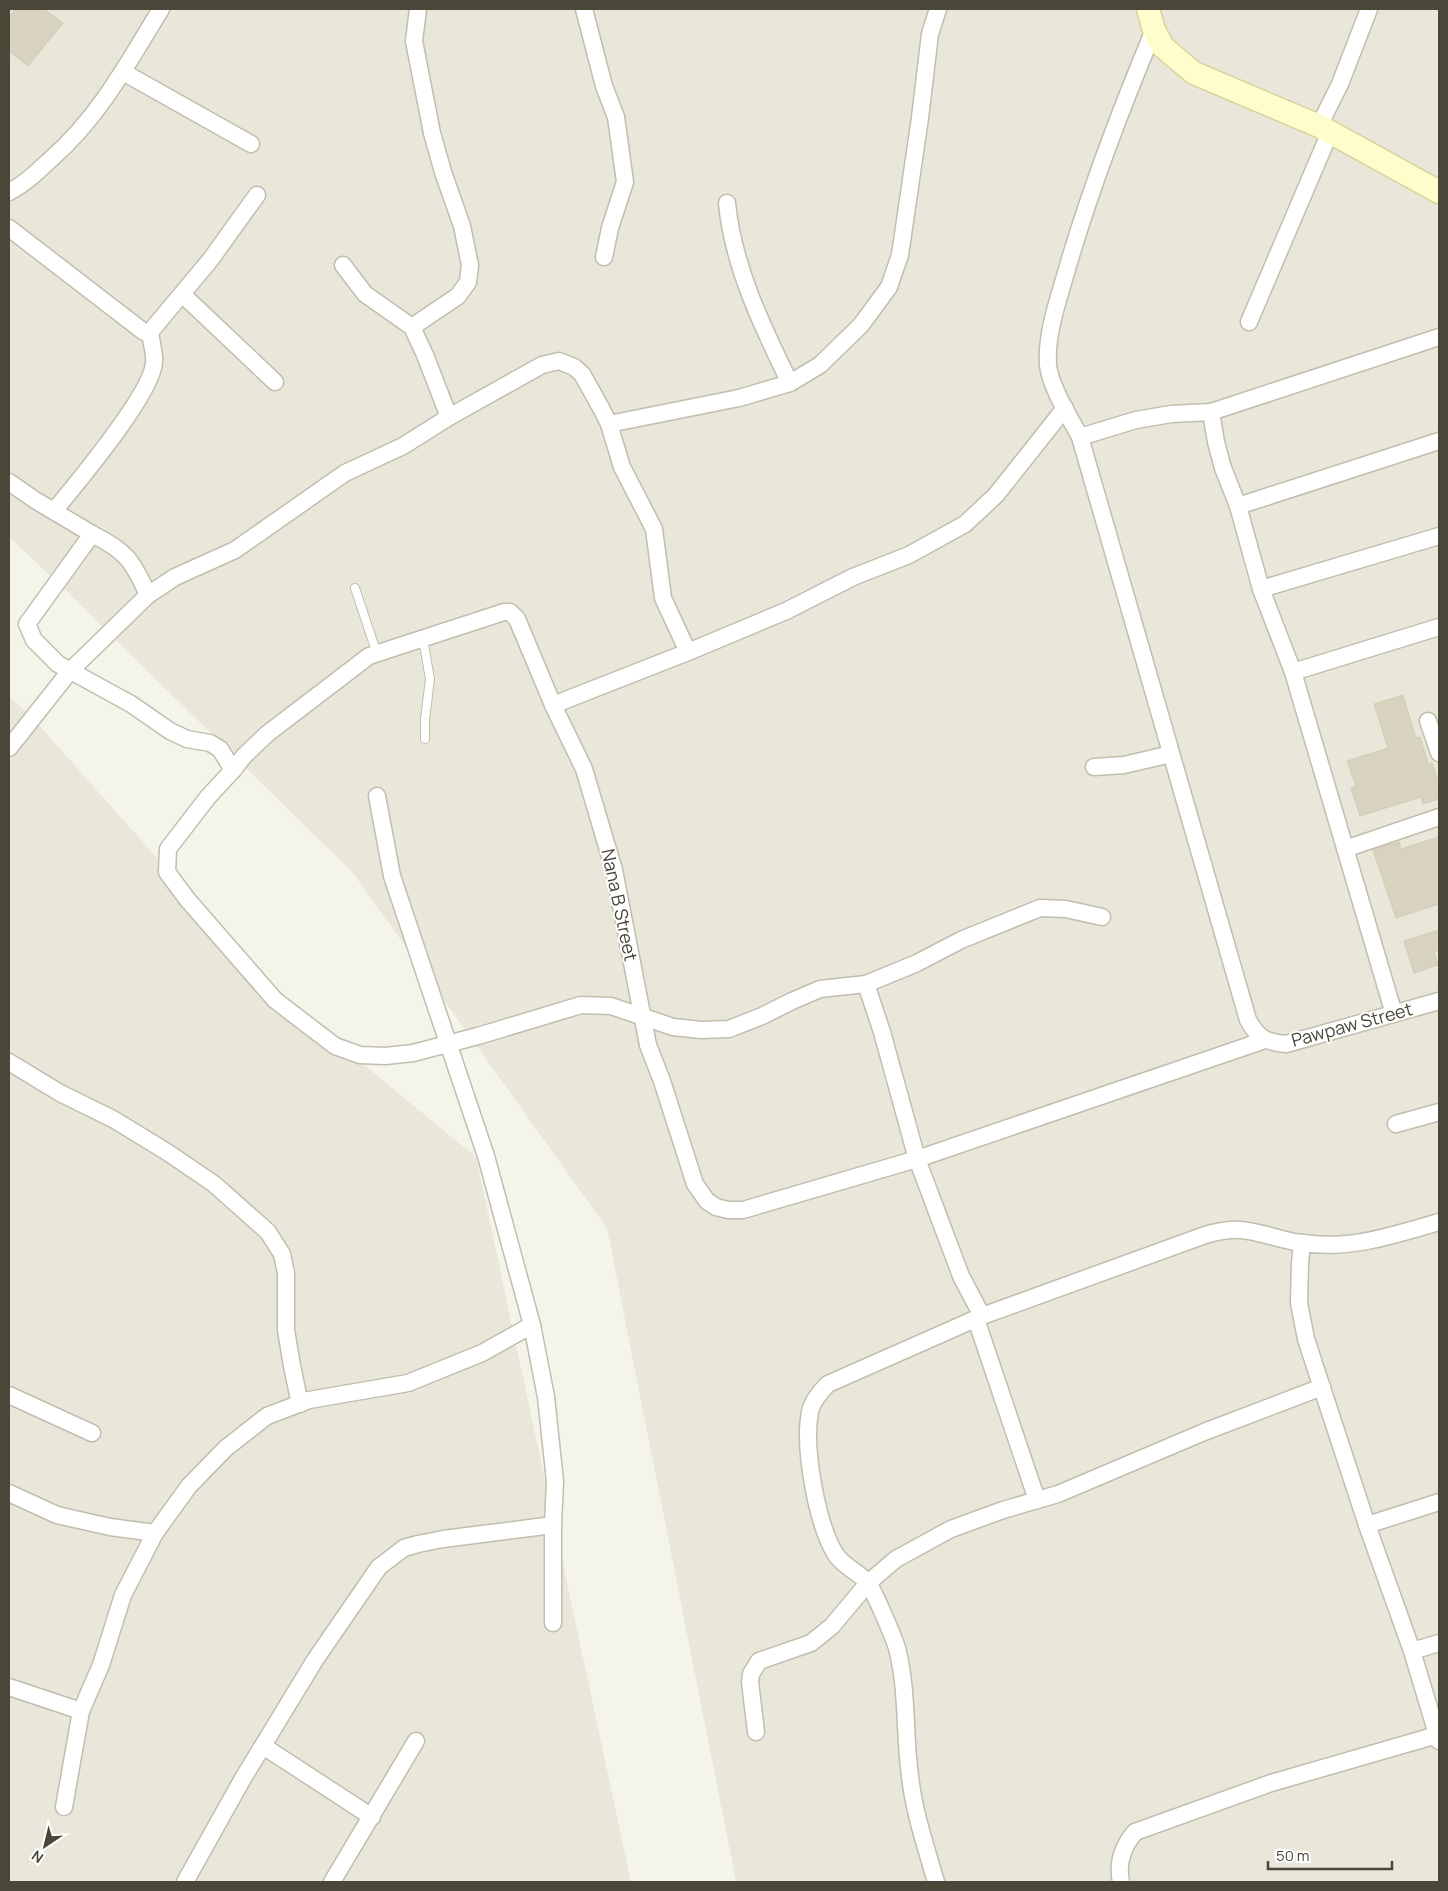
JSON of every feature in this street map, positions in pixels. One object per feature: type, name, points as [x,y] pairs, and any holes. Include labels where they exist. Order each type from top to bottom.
[{"type":"street","points":[[9,192],[33,176],[66,146],[96,111],[123,72],[161,9]]},
{"type":"street","points":[[412,327],[458,296],[468,282],[470,265],[462,226],[442,172],[432,133],[414,41],[418,9]]},
{"type":"street","points":[[584,9],[604,86],[616,118],[624,182],[610,228],[604,257]]},
{"type":"street","points":[[609,424],[739,398],[790,383],[820,365],[861,325],[888,287],[900,255],[906,223],[930,34],[938,9]]},
{"type":"street","points":[[1148,9],[1154,30],[1163,47],[1194,72],[1325,129],[1439,192]]},
{"type":"street","points":[[1249,322],[1325,129],[1369,9]]},
{"type":"street","points":[[1154,30],[1118,116],[1074,245],[1049,339],[1048,366],[1056,391],[1080,437],[1248,1020],[1254,1031],[1265,1040]]},
{"type":"street","points":[[123,72],[251,144]]},
{"type":"street","points":[[54,511],[80,480],[142,395],[154,364],[150,332],[211,259],[257,195]]},
{"type":"street","points":[[728,203],[730,229],[747,288],[790,383]]},
{"type":"street","points":[[9,228],[144,332],[150,332]]},
{"type":"street","points":[[343,265],[365,294],[412,327],[449,417]]},
{"type":"street","points":[[182,294],[275,382]]},
{"type":"street","points":[[1080,437],[1136,420],[1171,414],[1211,412],[1439,337]]},
{"type":"street","points":[[9,748],[70,671],[148,595],[175,577],[235,550],[345,473],[403,446],[449,417],[542,366],[559,361],[574,367],[582,374],[609,424],[622,467],[654,530],[663,598],[688,652]]},
{"type":"street","points":[[554,704],[688,652],[786,611],[853,576],[909,555],[965,524],[996,495],[1065,408]]},
{"type":"street","points":[[1211,412],[1222,468],[1238,506],[1261,589],[1294,672],[1394,1014]]},
{"type":"street","points":[[1238,506],[1439,441]]},
{"type":"street","points":[[9,482],[92,534],[113,544],[130,559],[148,595]]},
{"type":"street","points":[[92,534],[27,624],[34,640],[58,664],[131,704],[170,731],[187,739],[210,743],[220,749],[233,770]]},
{"type":"street","points":[[1261,589],[1439,536]]},
{"type":"street","name":"Nana B Street","points":[[423,640],[504,612],[510,612],[516,619],[584,769],[614,870],[627,928],[648,1045],[662,1081],[695,1184],[706,1201],[716,1207],[728,1210],[743,1210],[917,1159]]},
{"type":"street","points":[[1294,672],[1439,627]]},
{"type":"street","points":[[423,640],[369,656],[267,734],[244,756],[208,797],[168,849],[167,872],[187,899],[274,1000],[335,1046],[360,1055],[412,1054],[581,1005],[611,1006],[673,1027],[701,1030],[729,1029],[820,989],[866,984],[917,963],[961,940],[1040,908],[1066,909],[1102,917]]},
{"type":"street","points":[[1428,721],[1439,754]]},
{"type":"street","points":[[1094,767],[1124,765],[1171,754]]},
{"type":"street","points":[[377,796],[392,876],[486,1156],[532,1325],[546,1396],[555,1481],[553,1624]]},
{"type":"street","points":[[1345,849],[1439,816]]},
{"type":"street","points":[[866,984],[882,1032],[917,1159],[979,1318],[1037,1500]]},
{"type":"street","name":"Pawpaw Street","points":[[1265,1040],[1286,1044],[1439,1001]]},
{"type":"street","points":[[917,1159],[1265,1040]]},
{"type":"street","points":[[9,1062],[60,1093],[113,1119],[167,1152],[214,1184],[268,1232],[282,1254],[286,1273],[286,1330],[300,1404]]},
{"type":"street","points":[[1396,1124],[1439,1112]]},
{"type":"street","points":[[936,1882],[917,1819],[910,1776],[904,1682],[896,1646],[868,1583],[837,1556],[825,1530],[813,1485],[809,1451],[810,1412],[813,1403],[828,1384],[979,1318],[1208,1234],[1238,1230],[1302,1243],[1333,1246],[1378,1240],[1439,1222]]},
{"type":"street","points":[[1121,1882],[1120,1858],[1126,1842],[1135,1832],[1271,1784],[1438,1732],[1306,1339],[1299,1303],[1302,1243]]},
{"type":"street","points":[[64,1807],[81,1711],[101,1665],[123,1595],[155,1533],[189,1486],[226,1448],[267,1416],[309,1400],[408,1383],[482,1353],[532,1325]]},
{"type":"street","points":[[756,1732],[750,1682],[754,1667],[760,1661],[811,1643],[832,1626],[868,1583],[896,1559],[951,1529],[1058,1494],[1204,1432],[1322,1386]]},
{"type":"street","points":[[9,1396],[92,1434]]},
{"type":"street","points":[[9,1493],[57,1515],[110,1527],[155,1533]]},
{"type":"street","points":[[1368,1525],[1439,1502]]},
{"type":"street","points":[[184,1882],[315,1660],[379,1567],[404,1548],[418,1544],[553,1525]]},
{"type":"street","points":[[1412,1651],[1439,1643]]},
{"type":"street","points":[[9,1687],[81,1711]]},
{"type":"street","points":[[332,1882],[416,1741]]},
{"type":"street","points":[[263,1746],[372,1817]]},
{"type":"lane","points":[[355,588],[377,654]]},
{"type":"lane","points":[[423,640],[430,679],[425,719],[425,739]]},
{"type":"shaded area","points":[[9,9],[1439,9],[1439,1882],[736,1882],[607,1228],[353,873],[9,537]]},
{"type":"shaded area","points":[[9,697],[29,714],[279,995],[476,1157],[631,1882],[9,1882]]},
{"type":"building","points":[[15,9],[44,9],[63,23],[28,66],[9,51],[9,18]]},
{"type":"building","points":[[1403,695],[1416,738],[1420,737],[1428,764],[1432,763],[1439,785],[1439,799],[1423,804],[1421,797],[1360,816],[1351,788],[1356,786],[1347,761],[1388,748],[1374,704]]},
{"type":"building","points":[[1439,837],[1439,904],[1396,918],[1373,850],[1399,842],[1401,849]]},
{"type":"building","points":[[1439,930],[1439,950],[1434,951],[1438,965],[1414,973],[1404,941]]}]
